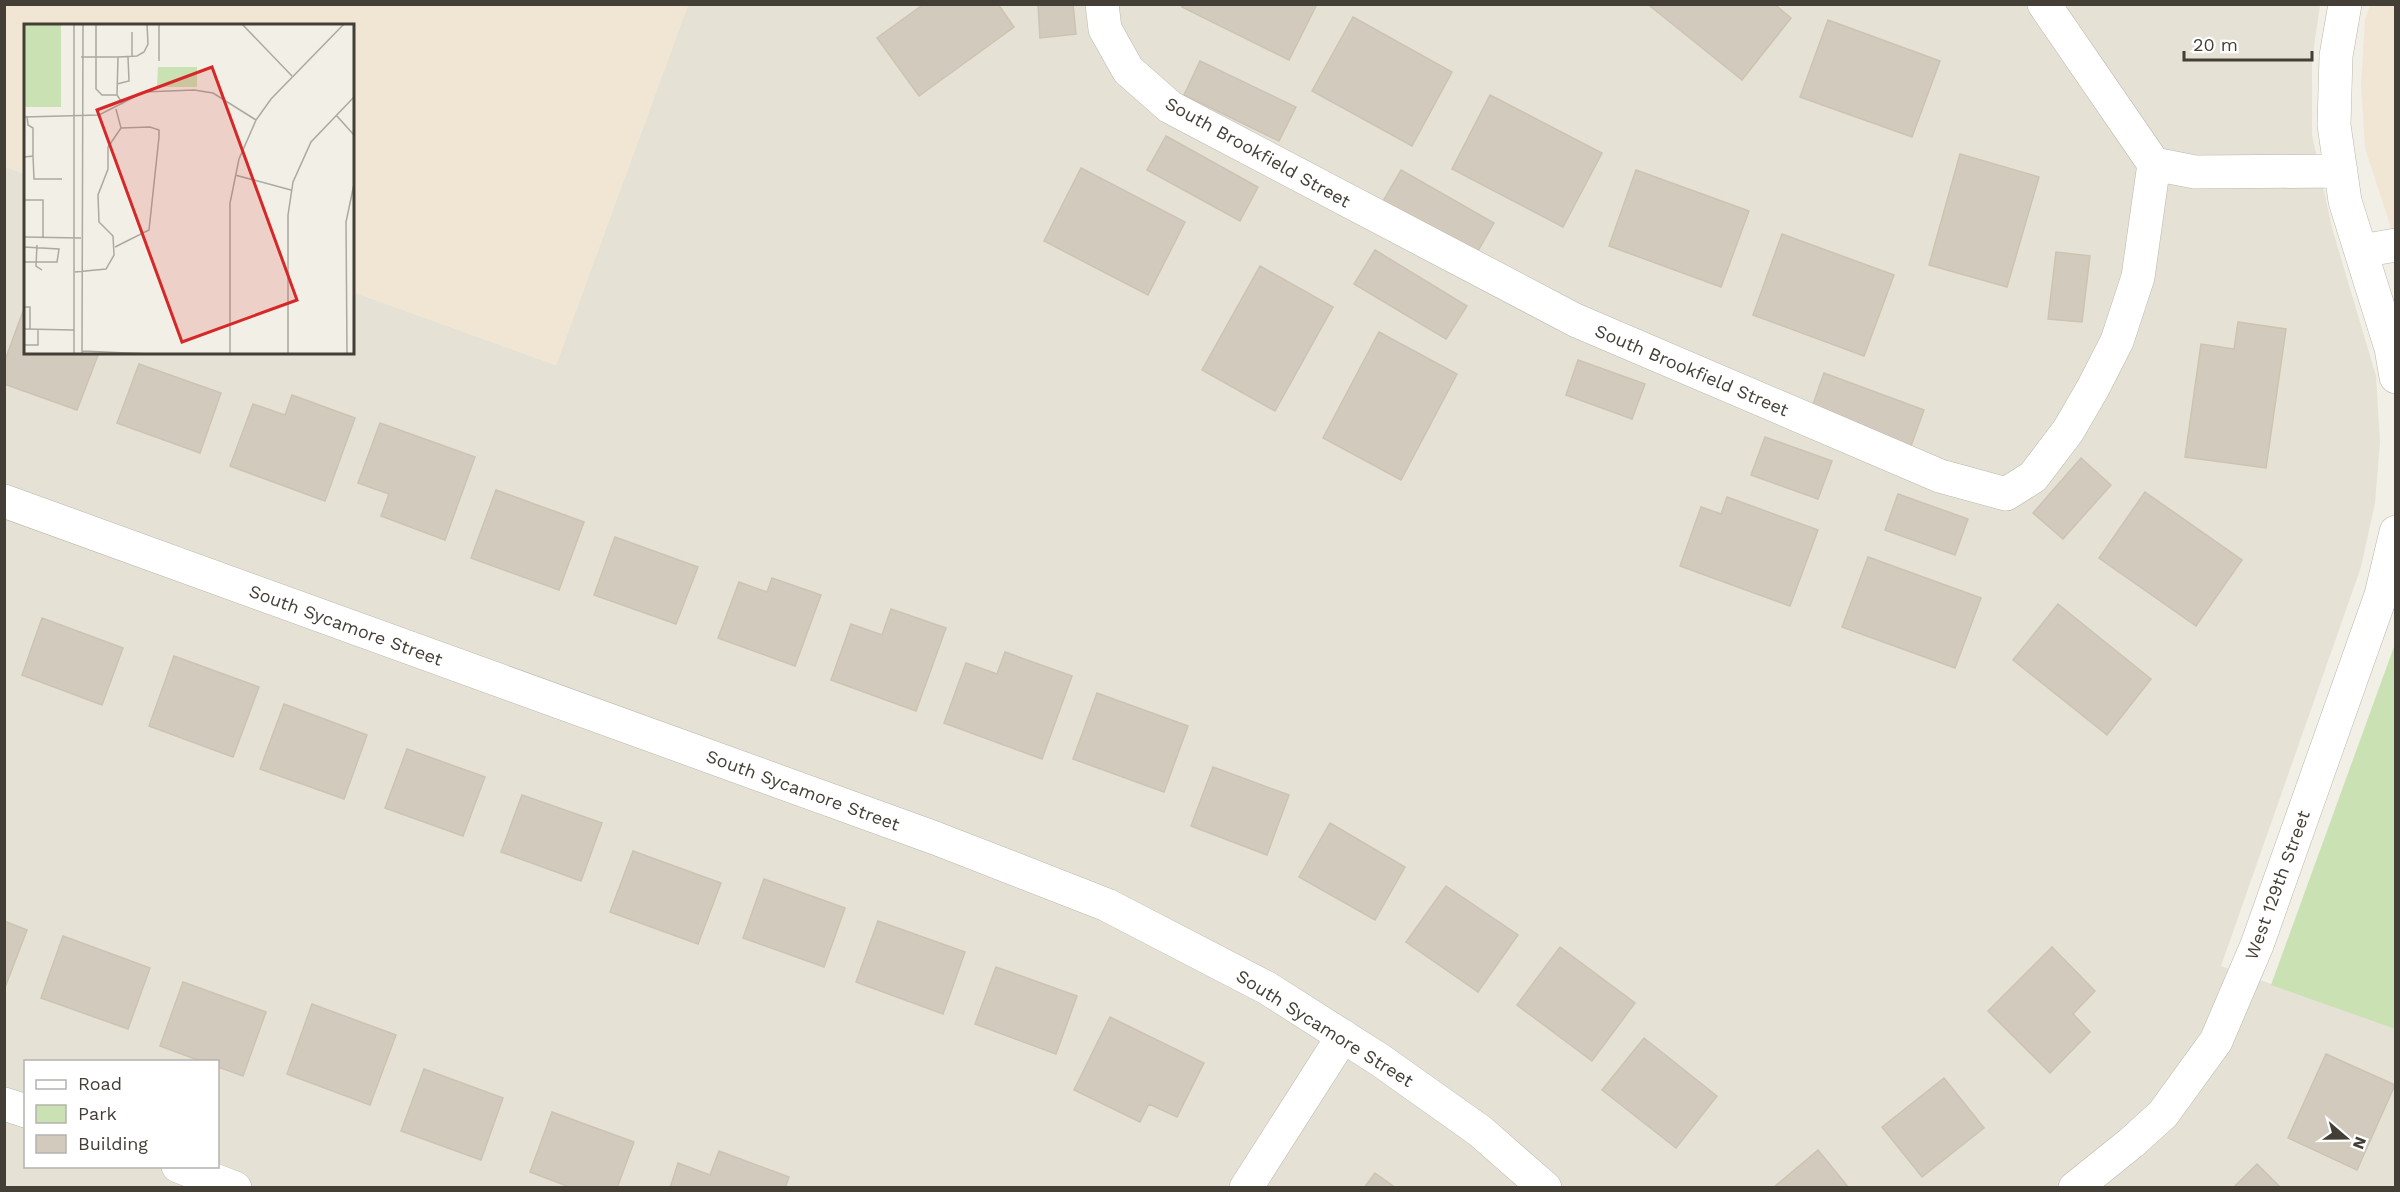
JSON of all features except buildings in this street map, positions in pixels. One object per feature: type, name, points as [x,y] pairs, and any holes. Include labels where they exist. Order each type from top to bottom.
[{"type":"street","name":"South Brookfield Street","points":[[1102,4],[1105,29],[1128,70],[1170,107],[1575,320],[1940,476],[2006,494],[2033,477],[2068,430],[2117,341],[2138,277],[2154,164]]},
{"type":"street","points":[[2044,4],[2154,164],[2195,172],[2341,171]]},
{"type":"street","points":[[2345,4],[2336,56],[2334,125],[2345,201],[2391,348],[2396,377]]},
{"type":"street","points":[[2361,251],[2396,245]]},
{"type":"street","name":"South Sycamore Street","points":[[4,501],[935,838],[1107,905],[1267,988],[1343,1036],[1480,1131],[1545,1188]]},
{"type":"street","name":"West 129th Street","points":[[2075,1188],[2163,1114],[2216,1041],[2257,945],[2381,595],[2396,532]]},
{"type":"street","points":[[1246,1188],[1343,1036]]},
{"type":"street","points":[[4,1104],[24,1110]]},
{"type":"street","points":[[181,1168],[236,1188]]},
{"type":"shaded area","points":[[5,4],[688,5],[556,365],[354,292],[354,24],[24,24],[24,174],[5,166]]},
{"type":"shaded area","points":[[688,5],[2320,5],[2312,60],[2312,135],[2332,228],[2376,376],[2380,442],[2375,503],[2361,567],[2221,966],[2395,1029],[2395,1187],[5,1187],[4,166],[24,174],[24,354],[354,354],[354,292],[556,365]]},
{"type":"shaded area","points":[[2370,5],[2395,5],[2395,240],[2365,148],[2361,86],[2365,20]]},
{"type":"green space","points":[[2395,644],[2395,1029],[2271,985]]}]
